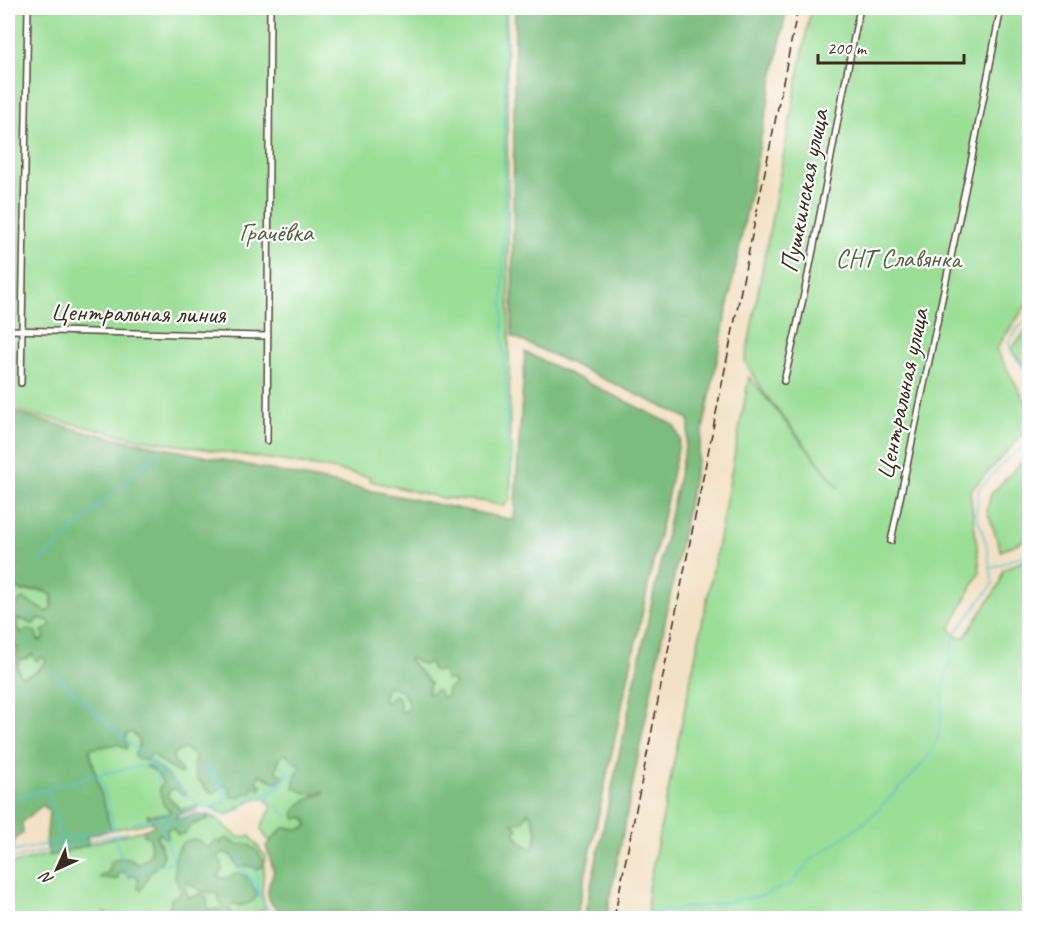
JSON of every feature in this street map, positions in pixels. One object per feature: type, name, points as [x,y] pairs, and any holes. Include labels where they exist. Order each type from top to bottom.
[{"type":"street","points":[[21,383],[28,8]]},
{"type":"street","points":[[267,441],[270,8]]},
{"type":"street","name":"Пушкинская улица","points":[[784,381],[824,203],[860,8]]},
{"type":"street","name":"Центральная улица","points":[[891,541],[1002,8]]},
{"type":"street","name":"Центральная линия","points":[[8,330],[268,336]]},
{"type":"green space","name":"Грачёвка","points":[[8,8],[506,8],[510,444],[512,445],[510,500],[504,506],[481,501],[442,498],[370,481],[370,477],[321,467],[139,439],[8,409]]},
{"type":"green space","points":[[515,8],[787,8],[606,918],[584,918],[689,429],[689,419],[512,336]]},
{"type":"green space","name":"СНТ Славянка","points":[[811,8],[1029,8],[1029,301],[996,349],[1029,408],[1029,428],[970,491],[980,571],[950,629],[957,637],[965,637],[999,585],[1003,570],[1029,558],[1029,918],[648,918],[648,889],[715,560],[749,377],[839,488],[764,393],[745,362]]},
{"type":"green space","points":[[1029,328],[1029,372],[1011,349]]},
{"type":"green space","points":[[525,352],[674,425],[680,439],[576,918],[508,918],[503,916],[499,918],[290,918],[272,905],[269,900],[268,887],[274,872],[266,846],[283,828],[302,829],[307,826],[307,820],[302,817],[296,819],[293,814],[302,803],[324,794],[324,791],[309,794],[294,788],[294,780],[301,767],[286,754],[280,758],[276,769],[277,773],[284,775],[284,778],[275,782],[260,774],[256,781],[262,786],[260,789],[253,787],[251,793],[245,793],[242,797],[232,797],[229,788],[224,785],[213,794],[197,778],[194,769],[196,757],[185,748],[176,752],[172,757],[182,773],[180,774],[154,755],[150,756],[147,761],[138,759],[134,755],[139,743],[132,732],[127,734],[125,739],[126,749],[117,744],[89,749],[111,830],[87,836],[88,845],[50,856],[46,844],[49,811],[43,805],[22,822],[23,833],[15,839],[13,848],[8,849],[8,660],[9,658],[19,663],[17,667],[23,677],[35,673],[46,662],[40,657],[38,661],[35,660],[32,654],[28,658],[19,660],[16,656],[18,648],[8,642],[8,628],[13,626],[11,617],[19,601],[24,599],[47,612],[51,607],[52,595],[40,589],[21,591],[11,584],[9,585],[13,592],[11,595],[8,592],[8,411],[87,432],[514,520]],"holes":[[[18,618],[33,624],[38,618],[49,621],[51,626],[42,631],[45,637],[41,641],[38,640],[36,632],[27,629],[21,633],[17,628]],[[410,658],[424,665],[428,662],[431,664],[431,669],[437,672],[443,671],[446,680],[453,680],[455,684],[448,689],[446,697],[442,698],[436,690],[431,694],[428,693],[430,683],[409,660]],[[388,686],[400,690],[405,695],[409,707],[403,713],[400,710],[399,698],[395,695],[386,703],[383,700]],[[528,812],[530,813],[537,832],[534,849],[522,843],[514,832],[518,829],[512,823],[523,821]]]},
{"type":"green space","points":[[1029,455],[1029,538],[1001,551],[987,510],[991,494]]},
{"type":"green space","points":[[11,584],[25,591],[47,593],[52,595],[51,609],[47,612],[24,599],[13,626],[8,628],[8,594],[13,592],[9,585]]},
{"type":"green space","points":[[17,618],[33,624],[38,618],[49,621],[51,626],[42,641],[22,633],[17,628]]},
{"type":"green space","points":[[8,642],[29,655],[44,658],[46,662],[34,673],[23,677],[9,658],[8,660]]},
{"type":"green space","points":[[410,657],[424,665],[428,662],[453,680],[455,684],[446,697],[442,699],[439,692],[431,695],[428,693],[430,683],[409,660]]},
{"type":"green space","points":[[388,685],[405,695],[409,707],[403,714],[400,710],[400,702],[386,704],[383,700]]},
{"type":"green space","points":[[132,731],[150,755],[154,755],[180,774],[172,757],[184,748],[196,757],[193,765],[229,787],[232,792],[245,793],[259,783],[256,781],[260,774],[271,780],[284,778],[277,773],[276,769],[280,758],[286,754],[301,767],[294,780],[308,794],[324,790],[324,794],[315,795],[302,804],[302,817],[307,820],[307,826],[302,829],[283,828],[269,842],[261,829],[272,807],[267,801],[257,799],[251,801],[226,815],[204,807],[180,810],[167,796],[170,790],[175,788],[160,776],[163,783],[159,788],[170,809],[168,814],[148,815],[153,822],[111,830],[89,749],[117,744],[127,747],[124,739]]},
{"type":"green space","points":[[152,762],[186,793],[185,796],[175,788],[170,790],[167,796],[180,810],[198,805],[200,807],[197,810],[176,815],[178,819],[197,814],[207,816],[207,820],[193,823],[185,833],[178,835],[172,828],[167,829],[168,838],[165,839],[160,833],[156,836],[164,856],[151,871],[141,890],[138,888],[138,878],[134,875],[129,877],[123,871],[118,875],[118,879],[100,878],[102,874],[109,873],[110,863],[118,858],[128,858],[138,865],[151,854],[150,837],[144,835],[144,830],[154,826],[152,819],[147,815],[168,814],[170,810],[164,806],[159,788],[163,783],[154,770],[146,767]]},
{"type":"green space","points":[[528,812],[537,832],[534,849],[519,839],[512,823],[526,816]]},
{"type":"green space","points":[[207,816],[218,820],[238,837],[250,836],[265,856],[262,893],[265,908],[260,912],[263,918],[220,918],[231,912],[218,909],[208,910],[207,898],[190,898],[185,891],[185,885],[188,882],[200,890],[215,892],[219,896],[220,903],[241,906],[227,879],[217,875],[218,857],[224,852],[257,869],[238,845],[229,841],[209,848],[205,847],[181,888],[180,894],[172,898],[166,918],[110,918],[110,915],[104,912],[102,918],[8,918],[8,865],[144,830],[144,835],[150,837],[151,854],[138,865],[131,859],[110,868],[109,874],[114,880],[123,871],[139,878],[141,890],[151,871],[160,863],[161,844],[156,836],[160,833],[167,838],[167,829],[173,827],[185,834],[189,826],[207,820]]},
{"type":"green space","points":[[226,838],[238,845],[248,844],[258,852],[264,862],[262,867],[257,869],[249,866],[238,867],[231,855],[224,852],[218,857],[222,863],[222,870],[217,876],[231,877],[239,872],[251,880],[257,896],[254,900],[246,904],[223,907],[215,892],[200,890],[188,882],[185,885],[185,891],[190,898],[202,893],[207,898],[208,910],[230,909],[231,912],[220,918],[166,918],[172,898],[180,894],[175,870],[176,857],[181,846],[190,840],[197,840],[209,848],[212,843],[216,841],[221,843]]},
{"type":"waterway","points":[[505,8],[503,340],[508,444],[512,445],[510,477]]},
{"type":"waterway","points":[[1030,316],[1009,341],[1012,353],[1030,376]]},
{"type":"waterway","points":[[644,918],[653,911],[698,907],[761,896],[791,884],[810,861],[865,822],[909,779],[931,753],[938,737],[946,676],[955,634],[993,584],[986,543],[976,514],[979,489],[1007,459],[1030,441]]},
{"type":"waterway","points":[[38,564],[160,448]]},
{"type":"waterway","points":[[992,568],[1030,552]]},
{"type":"waterway","points":[[53,672],[201,807],[214,808],[226,815],[237,811],[259,791],[266,796],[288,773],[283,767]]},
{"type":"waterway","points":[[268,798],[290,774],[293,776],[300,768],[290,758]]},
{"type":"waterway","points":[[8,800],[100,774],[151,764]]},
{"type":"waterway","points":[[208,764],[232,799]]},
{"type":"waterway","points":[[155,767],[158,784]]},
{"type":"waterway","points":[[206,767],[226,796],[223,802],[215,807]]},
{"type":"waterway","points":[[100,774],[114,827]]},
{"type":"waterway","points":[[47,789],[61,839]]},
{"type":"waterway","points":[[275,805],[288,817]]},
{"type":"waterway","points":[[134,823],[201,807]]},
{"type":"waterway","points":[[114,836],[127,874],[174,861],[161,825],[207,814],[225,825]]},
{"type":"waterway","points":[[8,819],[14,850]]},
{"type":"waterway","points":[[8,853],[119,827]]},
{"type":"waterway","points":[[8,860],[128,832]]},
{"type":"waterway","points":[[236,856],[273,918]]},
{"type":"waterway","points":[[255,865],[259,894]]},
{"type":"railway","points":[[614,918],[798,8]]}]
